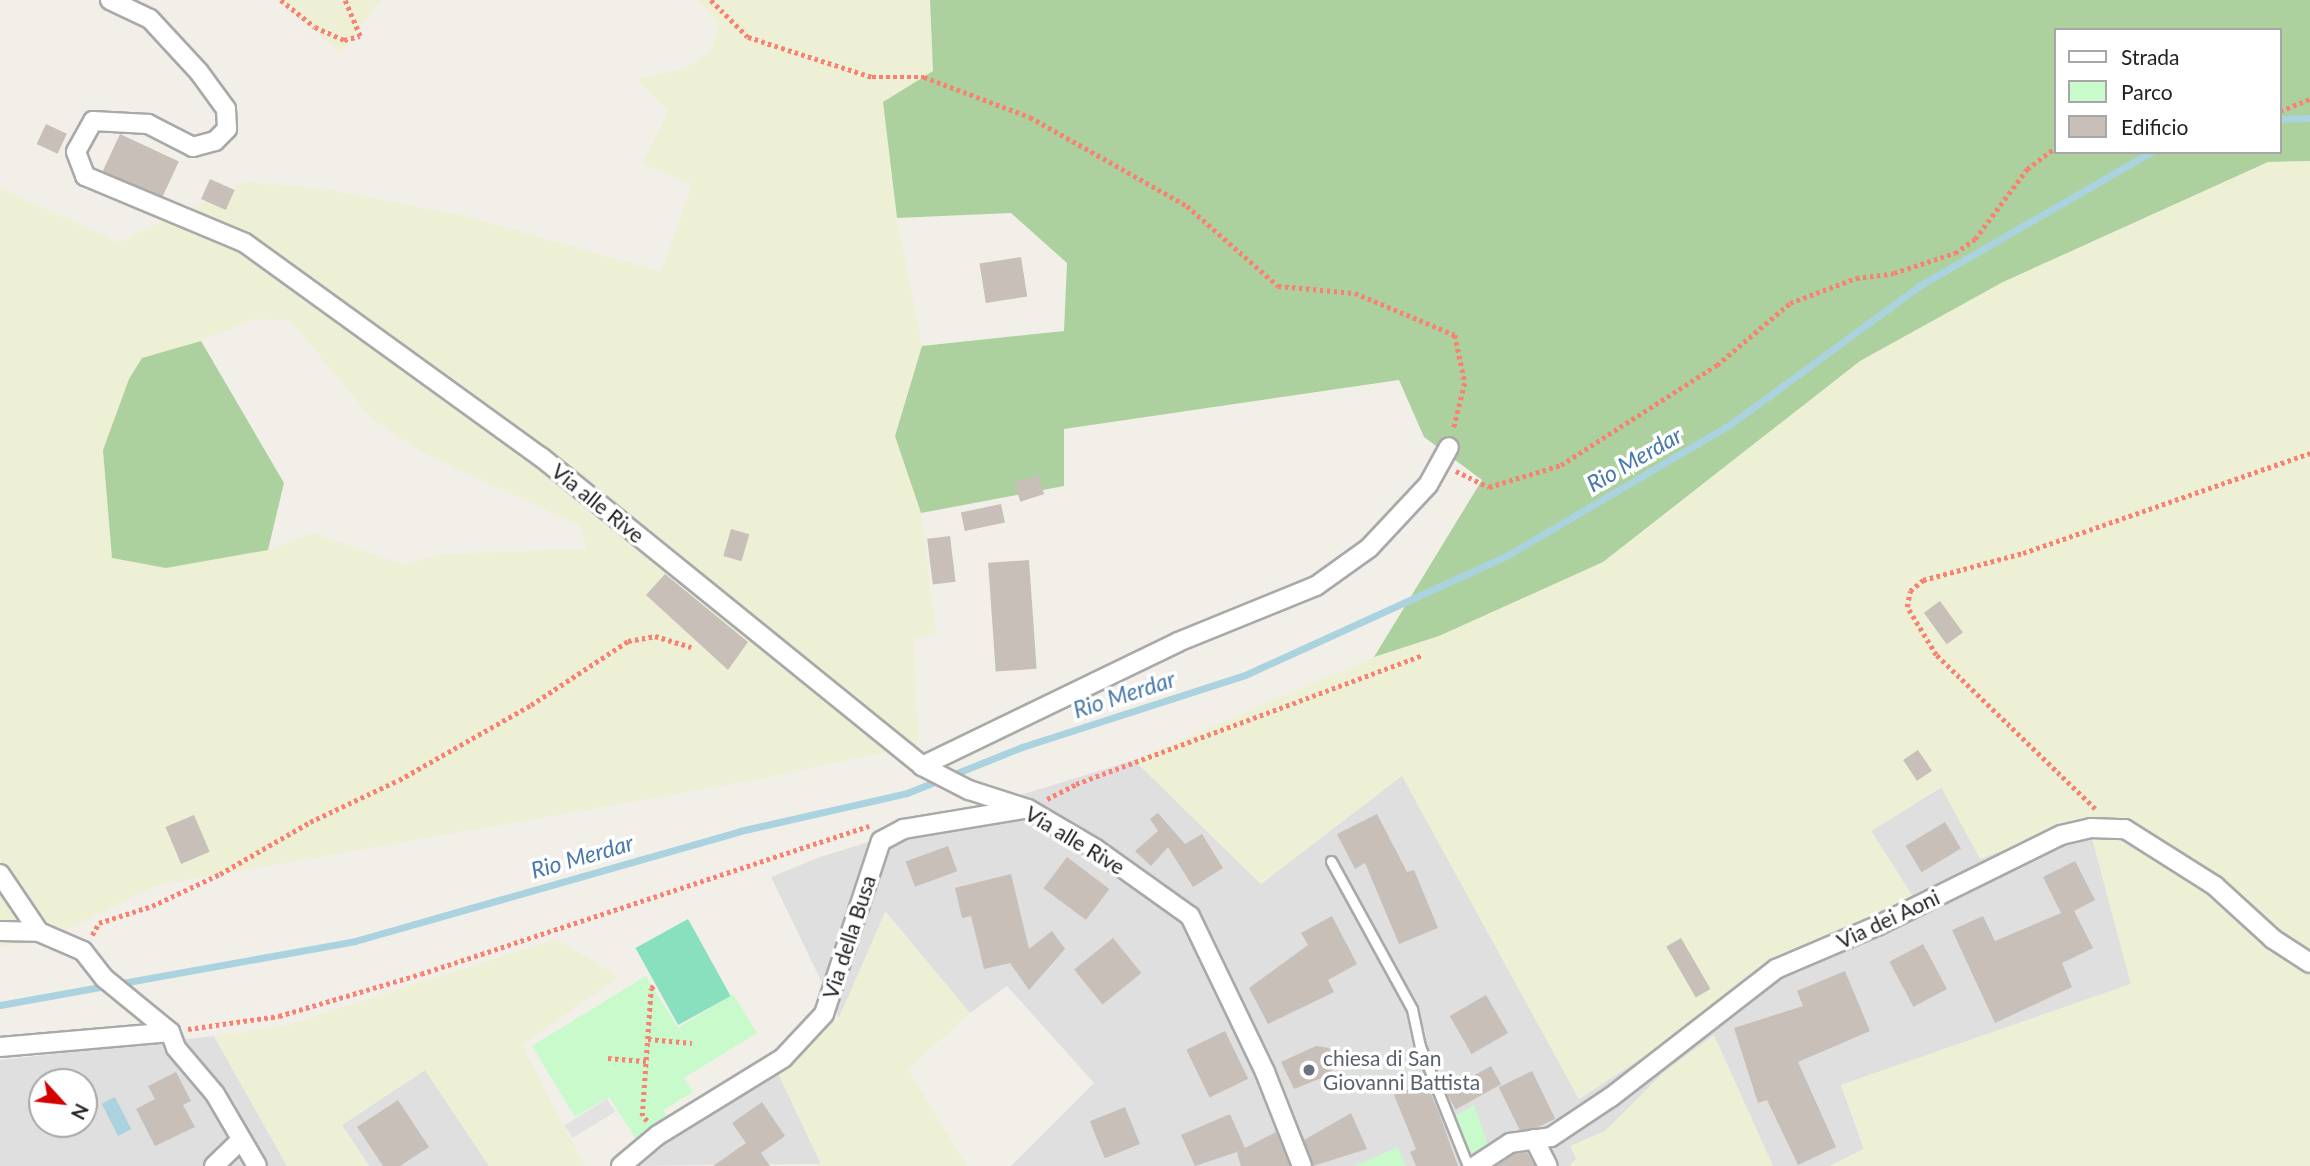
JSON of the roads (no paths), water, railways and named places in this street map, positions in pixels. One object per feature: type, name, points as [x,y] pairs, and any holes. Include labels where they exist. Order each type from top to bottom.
[{"type":"street","name":"Via alle Rive","points":[[110,0],[150,19],[199,72],[226,110],[227,129],[215,141],[192,147],[148,124],[93,121],[76,152],[85,176],[245,243],[541,457],[922,766],[961,785],[1027,809],[1096,849],[1190,916],[1265,1072],[1301,1166]]},
{"type":"street","points":[[922,766],[1178,642],[1316,586],[1369,548],[1428,485],[1449,447]]},
{"type":"street","name":"Via della Busa","points":[[621,1166],[658,1135],[783,1058],[824,1014],[881,841],[904,829],[1027,809]]},
{"type":"street","name":"Via dei Aoni","points":[[1475,1166],[1510,1143],[1551,1137],[1611,1097],[1776,969],[1877,926],[2061,835],[2091,828],[2124,829],[2215,886],[2273,939],[2310,963]]},
{"type":"street","points":[[0,874],[39,932]]},
{"type":"street","points":[[0,931],[39,932],[83,951],[104,978],[141,1011],[170,1032],[176,1048],[215,1094],[257,1166]]},
{"type":"street","points":[[0,1047],[170,1032]]},
{"type":"street","points":[[1534,1139],[1548,1166]]},
{"type":"street","points":[[214,1166],[240,1141]]},
{"type":"lane","points":[[1331,861],[1412,1009],[1420,1046],[1468,1166]]},
{"type":"water","points":[[115,1097],[131,1129],[118,1136],[102,1104]]},
{"type":"waterway","name":"Rio Merdar","points":[[2282,119],[2310,118]]},
{"type":"waterway","name":"Rio Merdar","points":[[0,1005],[355,941],[740,831],[907,793],[1022,747],[1245,675],[1506,556],[1728,426],[1919,286],[2148,154]]},
{"type":"place","name":"chiesa di San Giovanni Battista","points":[[1309,1070]]}]
